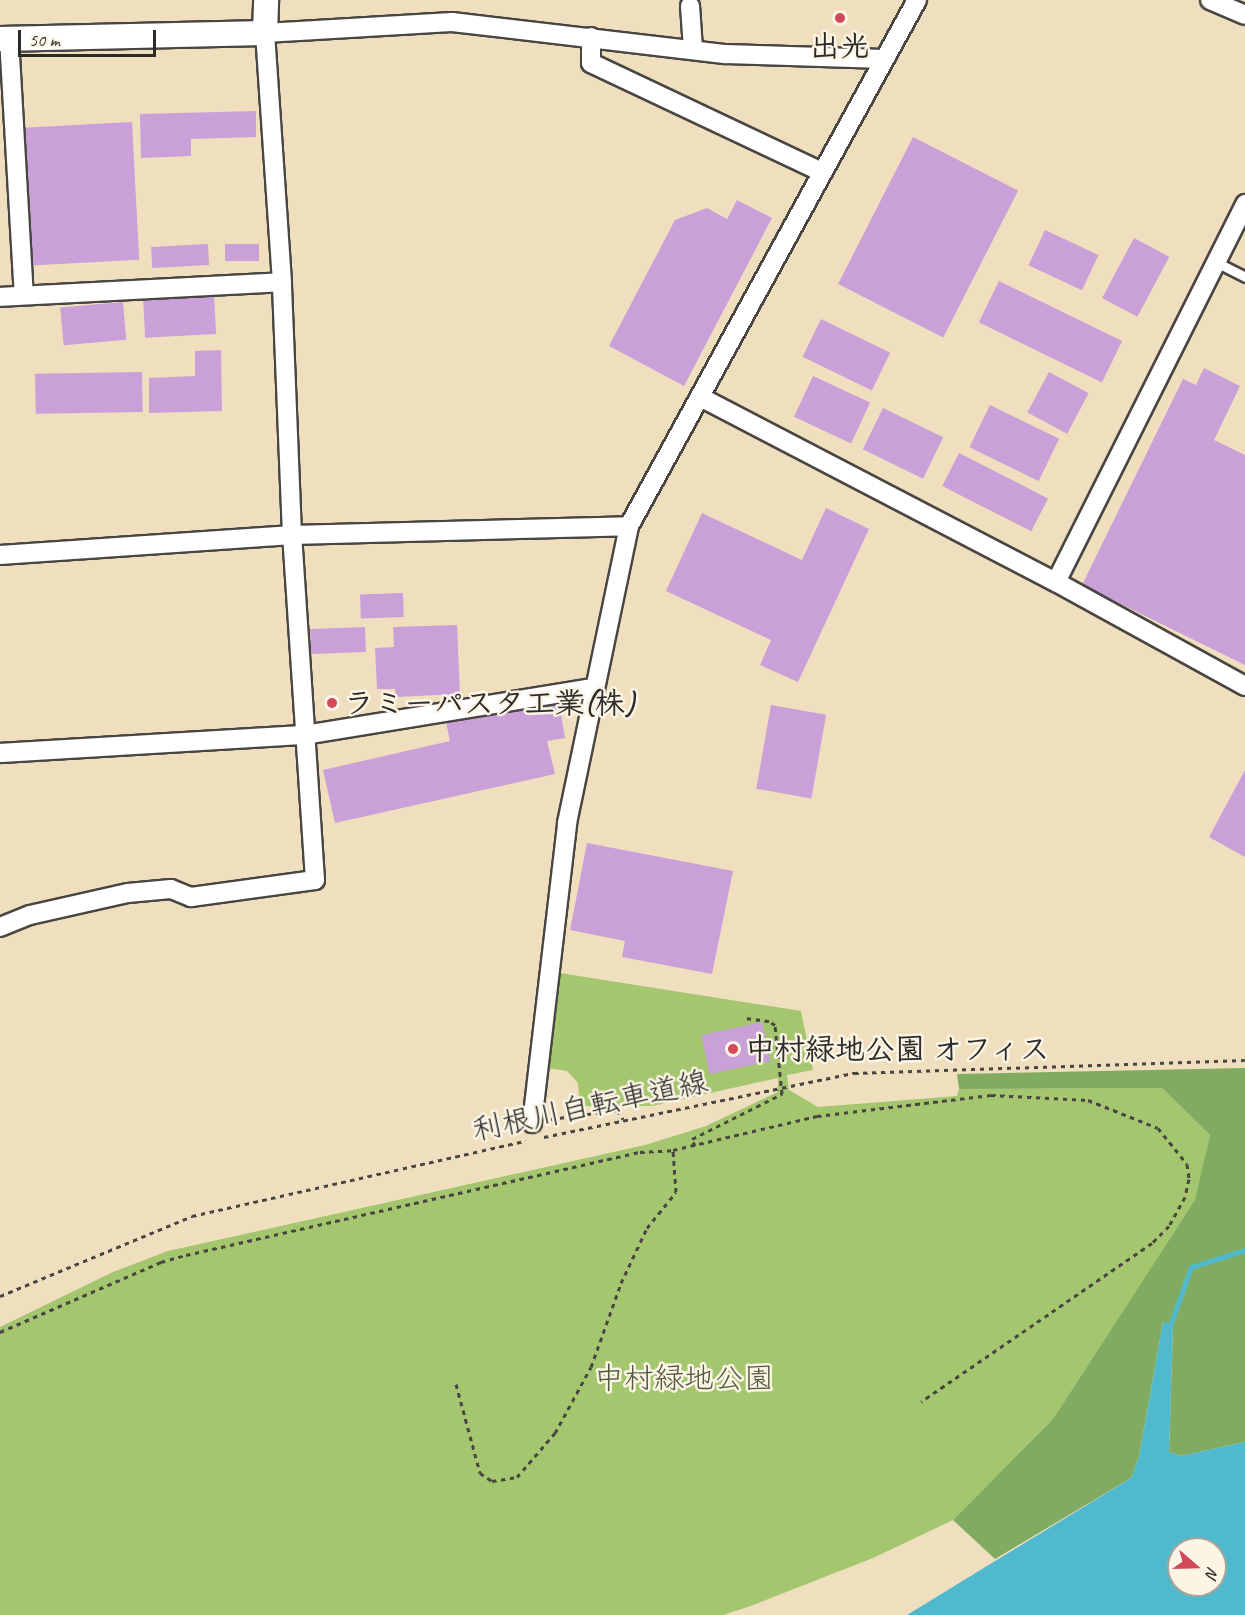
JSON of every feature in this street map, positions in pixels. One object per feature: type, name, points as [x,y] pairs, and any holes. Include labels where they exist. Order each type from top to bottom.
[{"type":"street","points":[[0,927],[30,915],[128,893],[171,889],[191,897],[315,880],[292,535],[282,282],[264,33],[266,0]]},
{"type":"street","points":[[534,1134],[567,823],[593,688],[629,526],[917,0]]},
{"type":"street","points":[[1210,0],[1245,15]]},
{"type":"street","points":[[690,6],[693,49]]},
{"type":"street","points":[[24,295],[5,39],[264,33],[452,22],[693,49],[884,59]]},
{"type":"street","points":[[591,37],[591,63],[822,172]]},
{"type":"street","points":[[1056,582],[1245,204]]},
{"type":"street","points":[[0,297],[282,282]]},
{"type":"street","points":[[700,397],[1056,582],[1245,686]]},
{"type":"street","points":[[0,555],[292,535],[629,526]]},
{"type":"street","points":[[0,753],[305,735],[593,688]]},
{"type":"lane","points":[[1216,262],[1245,277]]},
{"type":"path","points":[[696,1146],[692,1138],[783,1094],[775,1025],[769,1021],[743,1018]]},
{"type":"path","name":"利根川自転車道線","points":[[0,1296],[192,1216],[534,1134],[622,1119],[783,1086],[854,1073],[1245,1060]]},
{"type":"path","points":[[0,1332],[151,1266],[186,1255],[640,1152],[696,1146],[817,1116],[991,1095],[1088,1100],[1158,1128],[1187,1164],[1189,1179],[1185,1197],[1169,1226],[1152,1243],[921,1402]]},
{"type":"path","points":[[534,1134],[591,1112],[617,1110],[622,1119]]},
{"type":"path","points":[[456,1384],[480,1473],[492,1481],[517,1477],[555,1432],[591,1367],[621,1283],[647,1228],[676,1192],[674,1150]]},
{"type":"green space","name":"中村緑地公園","points":[[560,973],[801,1011],[813,1070],[787,1075],[789,1090],[818,1107],[957,1096],[959,1089],[1162,1088],[1210,1135],[1196,1199],[1053,1419],[953,1520],[873,1558],[748,1607],[723,1615],[0,1615],[0,1327],[113,1272],[168,1251],[645,1145],[706,1126],[778,1092],[778,1078],[652,1106],[574,1106],[579,1098],[578,1083],[567,1071],[548,1068]]},
{"type":"green space","points":[[1245,1068],[1245,1442],[1181,1456],[1169,1452],[1173,1325],[1163,1322],[1139,1457],[1131,1478],[995,1559],[953,1520],[1053,1419],[1195,1200],[1210,1135],[1162,1088],[959,1089],[957,1074]]},
{"type":"water","points":[[1163,1322],[1173,1324],[1169,1452],[1181,1456],[1245,1442],[1245,1615],[907,1615],[1131,1478],[1139,1457]]},
{"type":"building","points":[[256,111],[256,137],[191,139],[191,156],[141,158],[140,114]]},
{"type":"building","points":[[132,122],[139,260],[31,265],[24,128]]},
{"type":"building","points":[[913,137],[1018,191],[943,338],[838,284]]},
{"type":"building","points":[[737,200],[772,218],[684,386],[609,346],[675,220],[707,208],[727,219]]},
{"type":"building","points":[[1045,230],[1098,255],[1082,290],[1029,265]]},
{"type":"building","points":[[1134,238],[1169,257],[1137,317],[1102,298]]},
{"type":"building","points":[[208,244],[209,265],[152,268],[151,247]]},
{"type":"building","points":[[225,244],[259,244],[259,261],[225,261]]},
{"type":"building","points":[[999,281],[1122,341],[1102,382],[979,322]]},
{"type":"building","points":[[214,294],[216,334],[145,338],[143,298]]},
{"type":"building","points":[[123,302],[126,340],[64,345],[60,307]]},
{"type":"building","points":[[821,319],[890,353],[872,391],[803,357]]},
{"type":"building","points":[[221,350],[222,411],[149,413],[149,378],[195,376],[195,351]]},
{"type":"building","points":[[1204,368],[1240,386],[1214,440],[1245,455],[1245,665],[1082,585],[1183,379],[1196,385]]},
{"type":"building","points":[[142,372],[143,412],[36,414],[35,374]]},
{"type":"building","points":[[1049,372],[1089,393],[1067,434],[1027,413]]},
{"type":"building","points":[[813,376],[870,403],[851,443],[794,417]]},
{"type":"building","points":[[990,405],[1059,439],[1039,481],[969,447]]},
{"type":"building","points":[[883,408],[943,437],[923,479],[863,449]]},
{"type":"building","points":[[959,453],[1048,498],[1031,531],[942,486]]},
{"type":"building","points":[[826,508],[869,529],[798,682],[760,665],[771,640],[666,591],[702,513],[802,560]]},
{"type":"building","points":[[403,593],[404,617],[361,618],[360,595]]},
{"type":"building","points":[[457,625],[460,694],[396,697],[395,689],[377,689],[375,648],[394,647],[393,627]]},
{"type":"building","points":[[365,627],[366,652],[311,654],[310,629]]},
{"type":"building","points":[[559,703],[565,738],[547,741],[555,774],[335,823],[323,770],[450,741],[446,722]]},
{"type":"building","points":[[771,705],[826,715],[811,798],[756,789]]},
{"type":"building","points":[[1245,770],[1245,857],[1209,837]]},
{"type":"building","points":[[587,843],[733,871],[712,974],[622,957],[625,941],[570,930]]},
{"type":"building","points":[[762,1022],[770,1061],[710,1074],[701,1035]]},
{"type":"waterway","points":[[1168,1331],[1191,1267],[1245,1250]]},
{"type":"place","name":"出光","points":[[840,18]]},
{"type":"place","name":"ラミーパスタ工業(株)","points":[[332,703]]},
{"type":"place","name":"中村緑地公園 オフィス","points":[[733,1049]]}]
